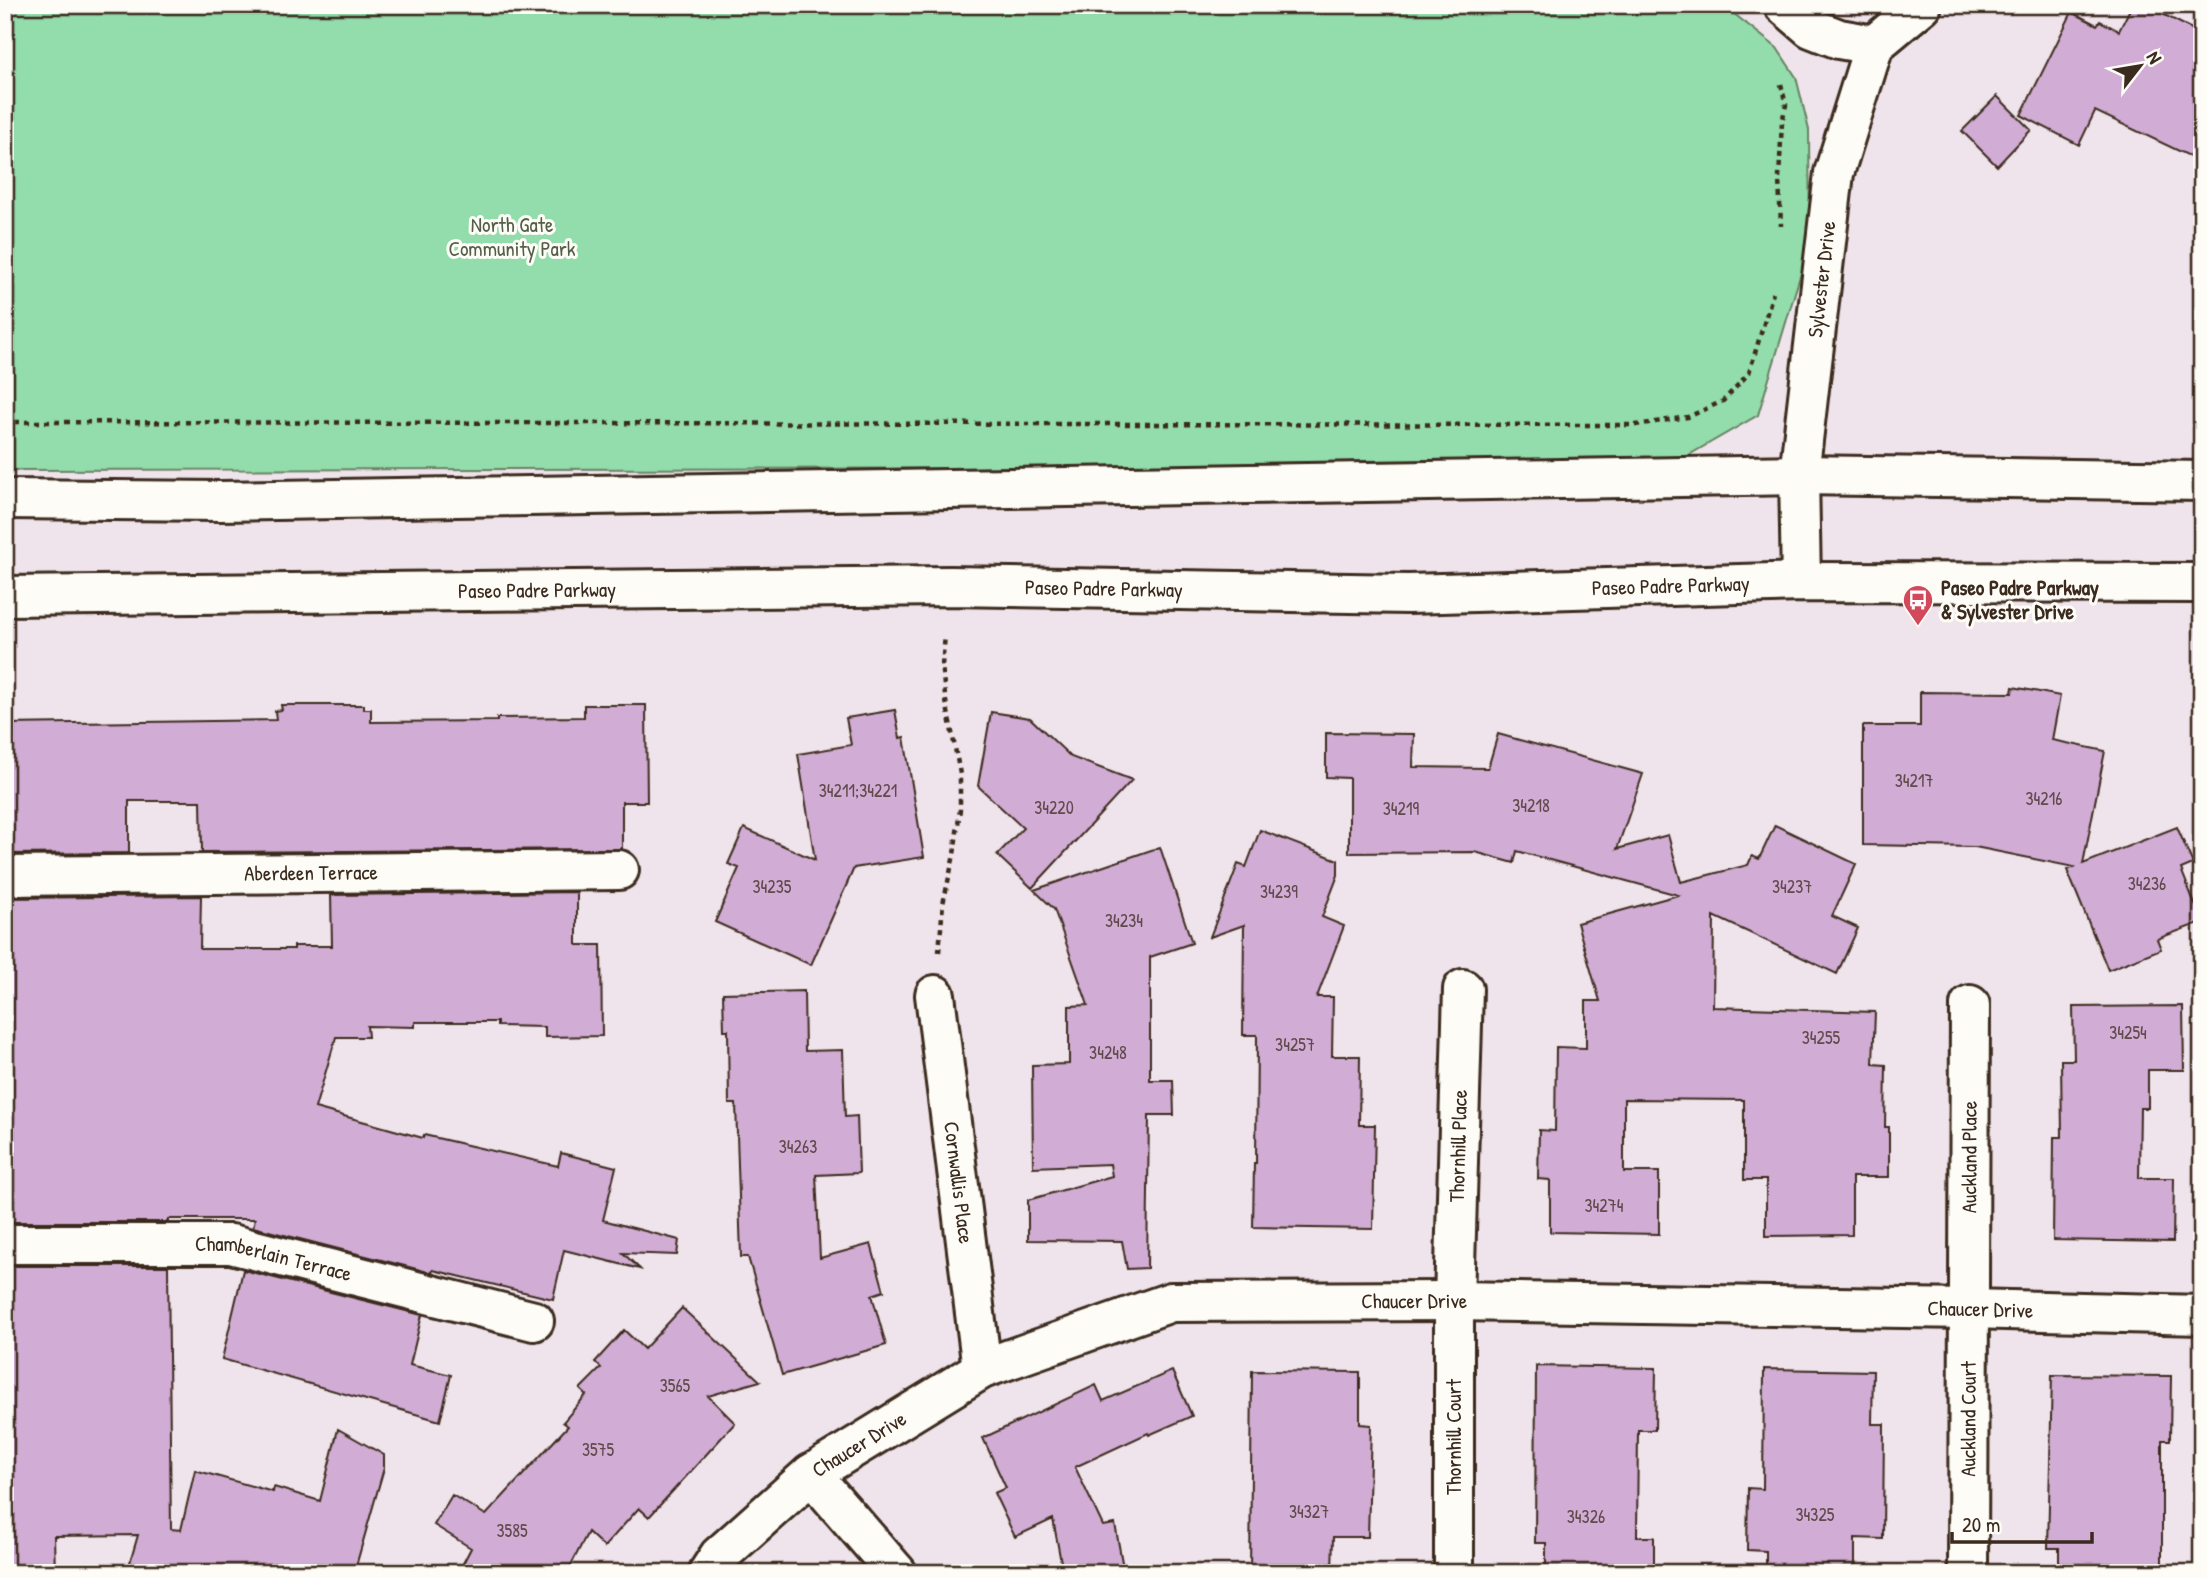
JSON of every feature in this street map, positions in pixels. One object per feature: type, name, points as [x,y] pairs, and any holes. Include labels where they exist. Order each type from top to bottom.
[{"type":"street","points":[[1784,5],[1811,28],[1839,39],[1874,45],[1922,5]]},
{"type":"street","name":"Sylvester Drive","points":[[1801,582],[1799,475],[1834,173],[1874,45]]},
{"type":"street","points":[[5,499],[221,501],[1799,475],[2202,481]]},
{"type":"street","name":"Paseo Padre Parkway","points":[[5,596],[950,586],[1408,594],[1801,582],[2202,583]]},
{"type":"street","name":"Aberdeen Terrace","points":[[5,876],[619,870]]},
{"type":"street","name":"Thornhill Place","points":[[1454,1301],[1463,989]]},
{"type":"street","name":"Cornwallis Place","points":[[935,995],[982,1369]]},
{"type":"street","name":"Auckland Place","points":[[1969,1309],[1970,1005]]},
{"type":"street","name":"Chamberlain Terrace","points":[[5,1244],[231,1244],[534,1321]]},
{"type":"street","name":"Chaucer Drive","points":[[708,1573],[719,1556],[811,1474],[982,1369],[1171,1302],[1454,1301],[2202,1315]]},
{"type":"street","name":"Thornhill Court","points":[[1454,1301],[1454,1573]]},
{"type":"street","name":"Auckland Court","points":[[1968,1573],[1969,1309]]},
{"type":"street","points":[[811,1474],[897,1573]]},
{"type":"path","points":[[1781,84],[1786,105],[1782,122],[1779,178],[1782,232]]},
{"type":"path","points":[[5,422],[1636,425],[1688,417],[1723,401],[1749,373],[1770,308],[1775,283]]},
{"type":"path","points":[[935,995],[943,904],[954,855],[960,797],[960,774],[945,696],[942,664],[945,636]]},
{"type":"green space","name":"North Gate Community Park","points":[[5,5],[1723,5],[1777,48],[1796,77],[1809,130],[1810,243],[1758,415],[1668,467],[5,470]]},
{"type":"building","points":[[2132,5],[2145,5],[2202,34],[2202,162],[2095,111],[2079,145],[2021,115],[2072,12],[2097,25],[2100,21],[2119,31]]},
{"type":"building","points":[[1997,96],[2031,130],[1997,166],[1962,131]]},
{"type":"building","points":[[2013,687],[2060,696],[2052,740],[2105,751],[2083,864],[2177,827],[2193,864],[2181,869],[2202,922],[2157,939],[2161,949],[2108,970],[2067,870],[2074,867],[1975,847],[1863,845],[1863,726],[1920,726],[1920,692],[2012,693]]},
{"type":"building","points":[[281,705],[364,705],[364,709],[371,709],[371,722],[584,717],[584,705],[646,705],[647,802],[622,802],[622,849],[202,852],[201,801],[129,801],[129,853],[5,854],[5,724],[276,720],[275,711],[282,710]]},
{"type":"building","points":[[895,710],[900,738],[904,737],[924,857],[854,868],[811,965],[715,922],[739,868],[728,864],[744,828],[815,860],[798,754],[851,745],[846,718]]},
{"type":"building","points":[[991,712],[1030,718],[1071,757],[1132,780],[1032,888],[997,855],[1023,828],[978,786]]},
{"type":"building","points":[[1326,733],[1414,734],[1413,767],[1488,768],[1498,734],[1643,774],[1617,849],[1668,835],[1681,882],[1748,865],[1752,856],[1759,859],[1775,825],[1856,864],[1832,916],[1858,928],[1837,974],[1714,916],[1713,1007],[1875,1012],[1873,1064],[1886,1065],[1885,1127],[1889,1127],[1889,1177],[1852,1177],[1852,1235],[1766,1236],[1766,1180],[1744,1180],[1744,1100],[1624,1099],[1624,1172],[1659,1172],[1659,1234],[1550,1232],[1550,1180],[1538,1179],[1539,1130],[1555,1131],[1556,1047],[1586,1048],[1586,1001],[1600,1001],[1577,923],[1678,895],[1517,851],[1514,863],[1475,852],[1349,853],[1349,778],[1326,777]]},
{"type":"building","points":[[1260,830],[1338,860],[1338,875],[1322,917],[1344,926],[1317,997],[1333,997],[1332,1056],[1360,1056],[1359,1125],[1375,1125],[1373,1229],[1253,1227],[1257,1035],[1243,1035],[1244,925],[1210,937],[1238,864],[1246,867]]},
{"type":"building","points":[[1160,847],[1192,943],[1150,957],[1150,1080],[1173,1080],[1174,1115],[1149,1115],[1147,1268],[1127,1269],[1122,1241],[1028,1240],[1028,1200],[1112,1176],[1110,1164],[1033,1167],[1032,1065],[1069,1064],[1069,1006],[1088,1005],[1054,909],[1034,890]]},
{"type":"building","points":[[577,892],[577,945],[601,945],[602,1036],[545,1037],[545,1027],[497,1026],[497,1022],[415,1022],[415,1027],[367,1026],[368,1037],[336,1037],[315,1108],[423,1138],[424,1135],[558,1166],[561,1153],[616,1167],[603,1220],[679,1240],[677,1255],[623,1253],[640,1269],[564,1250],[553,1299],[433,1270],[432,1273],[253,1227],[255,1219],[5,1222],[5,898],[201,896],[200,949],[294,949],[294,946],[332,946],[331,895]]},
{"type":"building","points":[[804,991],[805,1051],[843,1050],[845,1117],[857,1116],[859,1173],[816,1175],[820,1258],[871,1244],[884,1291],[872,1295],[886,1345],[782,1375],[748,1257],[741,1257],[736,1104],[729,1104],[728,1030],[724,1030],[723,993]]},
{"type":"building","points":[[2183,1006],[2184,1070],[2148,1070],[2148,1108],[2140,1108],[2139,1178],[2174,1178],[2173,1242],[2053,1240],[2054,1137],[2062,1137],[2061,1060],[2074,1060],[2073,1007]]},
{"type":"building","points":[[5,1266],[168,1266],[171,1529],[181,1530],[195,1470],[273,1492],[274,1487],[320,1501],[338,1429],[384,1455],[384,1468],[354,1573],[127,1573],[138,1535],[54,1536],[55,1573],[5,1573]]},
{"type":"building","points":[[243,1270],[422,1315],[410,1365],[451,1375],[440,1421],[222,1359]]},
{"type":"building","points":[[682,1308],[760,1381],[708,1396],[735,1423],[649,1517],[639,1508],[604,1547],[588,1532],[567,1573],[458,1573],[471,1548],[434,1525],[452,1495],[486,1515],[568,1426],[563,1422],[586,1395],[580,1389],[601,1368],[595,1362],[624,1330],[644,1349]]},
{"type":"building","points":[[1536,1366],[1656,1368],[1655,1430],[1638,1430],[1637,1537],[1654,1537],[1654,1573],[1546,1573],[1546,1543],[1535,1543]]},
{"type":"building","points":[[1764,1369],[1873,1371],[1872,1424],[1884,1424],[1883,1539],[1855,1538],[1855,1573],[1766,1573],[1766,1551],[1747,1550],[1748,1488],[1763,1489]]},
{"type":"building","points":[[1172,1371],[1192,1416],[1075,1467],[1103,1526],[1115,1524],[1124,1573],[1063,1573],[1053,1519],[1015,1537],[994,1493],[1006,1488],[983,1438],[1096,1385],[1103,1401]]},
{"type":"building","points":[[1252,1371],[1360,1372],[1360,1424],[1371,1425],[1368,1537],[1333,1537],[1332,1573],[1250,1573]]},
{"type":"building","points":[[2052,1375],[2171,1376],[2170,1440],[2162,1440],[2162,1573],[2059,1573],[2059,1548],[2048,1548]]},
{"type":"place","name":"Paseo Padre Parkway & Sylvester Drive","points":[[1918,627]]}]
